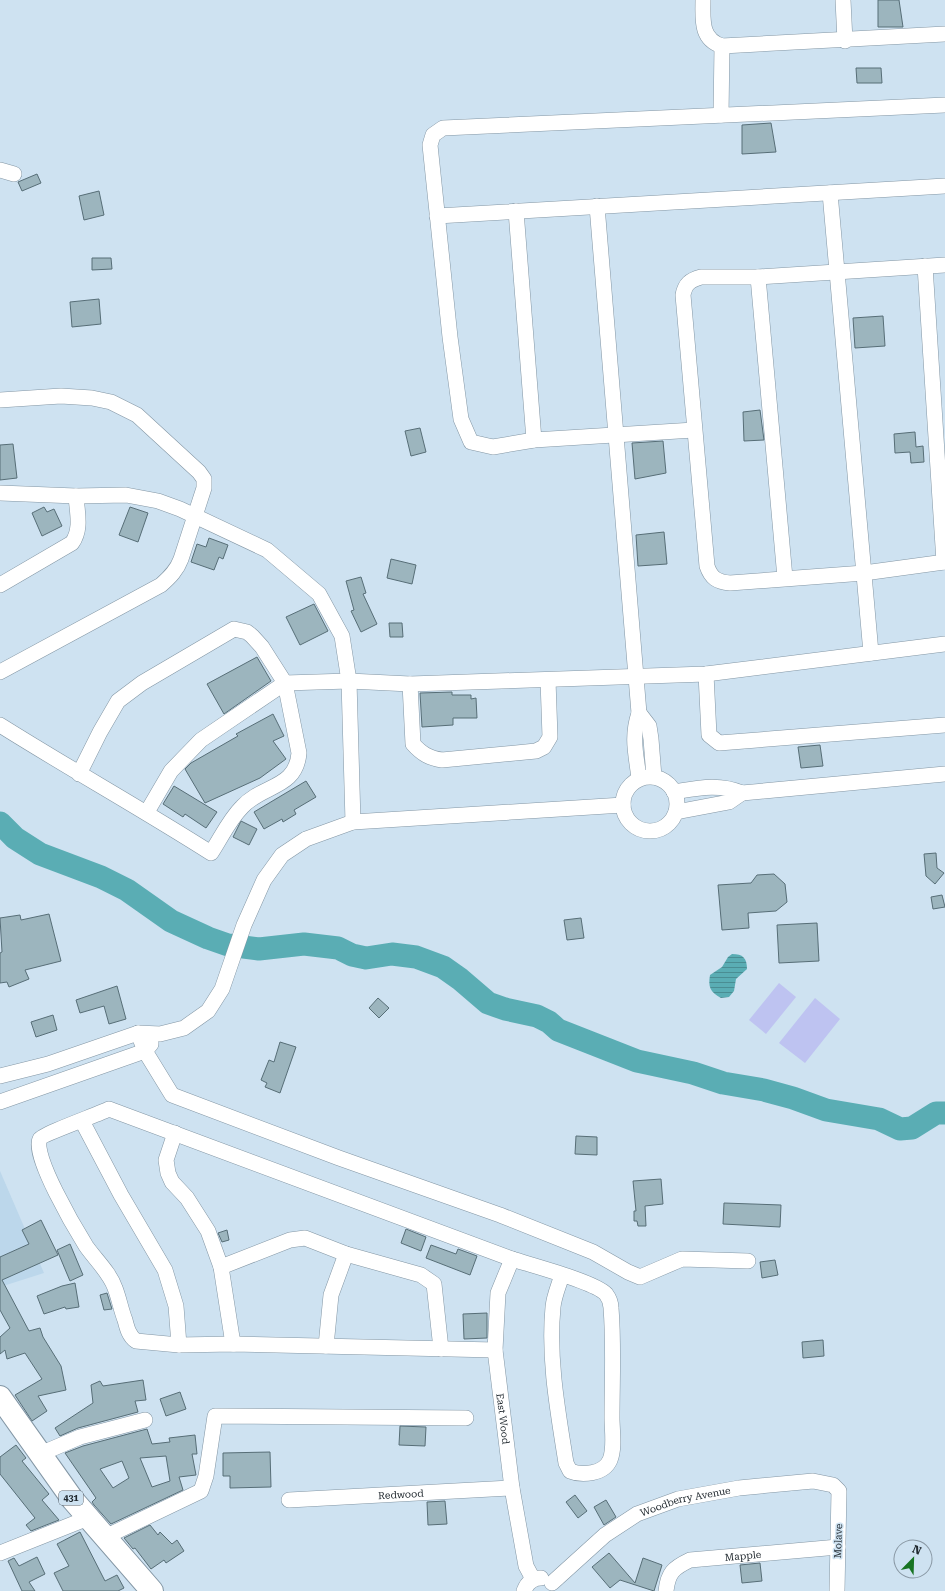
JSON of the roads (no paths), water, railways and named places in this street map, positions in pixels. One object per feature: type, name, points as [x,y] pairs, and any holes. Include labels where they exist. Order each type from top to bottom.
[{"type":"main road","name":"431","points":[[0,1396],[73,1500],[152,1591]]},
{"type":"street","points":[[703,0],[704,32],[707,38],[714,44],[722,46],[846,41],[945,34]]},
{"type":"street","points":[[843,0],[846,41]]},
{"type":"street","points":[[721,116],[722,46]]},
{"type":"street","points":[[694,430],[534,440],[493,447],[471,442],[464,430],[461,419],[450,338],[430,145],[433,135],[443,128],[945,105]]},
{"type":"street","points":[[0,170],[14,174]]},
{"type":"street","points":[[437,216],[945,186]]},
{"type":"street","points":[[830,193],[871,653]]},
{"type":"street","points":[[597,206],[639,713],[649,726],[652,739],[647,778]]},
{"type":"street","points":[[516,211],[534,440]]},
{"type":"street","points":[[924,266],[945,562],[864,573],[730,583],[714,579],[707,566],[694,430],[683,295],[686,285],[701,277],[758,277],[837,273],[924,266],[945,265]]},
{"type":"street","points":[[758,277],[785,578]]},
{"type":"street","points":[[0,400],[61,396],[92,398],[111,402],[137,415],[200,472],[204,479],[204,488],[196,516],[178,568],[161,585],[0,672]]},
{"type":"street","points":[[0,493],[76,496],[126,495],[158,501],[196,516],[267,550],[319,594],[342,636],[349,681],[353,822]]},
{"type":"street","points":[[0,585],[72,543],[78,534],[76,496]]},
{"type":"street","points":[[0,725],[79,774],[147,812],[211,854],[242,807],[257,796],[288,778],[294,773],[298,764],[299,752],[285,683],[262,648],[252,636],[247,632],[234,629],[142,683],[118,701],[100,732],[79,774]]},
{"type":"street","points":[[147,812],[171,771],[201,740],[285,683],[349,681],[410,684],[706,674],[945,644]]},
{"type":"street","points":[[706,674],[709,735],[719,743],[945,725]]},
{"type":"street","points":[[410,684],[413,744],[420,752],[430,758],[442,760],[536,751],[544,747],[550,737],[548,680]]},
{"type":"street","points":[[676,812],[729,802],[742,793],[945,774]]},
{"type":"street","points":[[647,778],[669,785],[674,792],[676,798],[676,812],[666,826],[650,831],[634,826],[628,820],[623,805],[627,789],[647,778]]},
{"type":"street","points":[[674,792],[713,786],[729,787],[742,793]]},
{"type":"street","points":[[0,1076],[48,1064],[138,1033],[160,1034],[184,1028],[208,1011],[222,989],[244,925],[264,880],[282,855],[306,839],[353,822],[623,805]]},
{"type":"street","points":[[138,1033],[145,1051],[172,1095],[331,1155],[500,1215],[593,1252],[640,1277],[682,1259],[748,1261]]},
{"type":"street","points":[[0,1102],[145,1051],[160,1034]]},
{"type":"street","points":[[16,1072],[24,1094]]},
{"type":"street","points":[[495,1350],[233,1344],[179,1345],[142,1342],[132,1338],[115,1288],[79,1235],[39,1155],[38,1146],[43,1135],[110,1109],[512,1259],[562,1274],[599,1289],[605,1293],[610,1300],[612,1452],[606,1466],[599,1471],[581,1474],[570,1471],[566,1463],[553,1374],[553,1306],[562,1274]]},
{"type":"street","points":[[82,1121],[120,1195],[165,1270],[176,1306],[179,1345]]},
{"type":"street","points":[[175,1133],[166,1160],[168,1173],[172,1182],[187,1198],[208,1231],[221,1267],[233,1344]]},
{"type":"street","points":[[221,1267],[290,1240],[305,1238],[346,1254],[421,1275],[430,1280],[435,1289],[441,1349]]},
{"type":"street","points":[[326,1346],[331,1295],[346,1254]]},
{"type":"street","name":"East Wood","points":[[512,1259],[498,1293],[495,1350],[512,1488],[528,1585]]},
{"type":"street","points":[[105,1537],[201,1491],[206,1476],[215,1416],[466,1418]]},
{"type":"street","points":[[40,1454],[80,1436],[145,1420]]},
{"type":"street","name":"Woodberry Avenue","points":[[554,1587],[605,1535],[637,1514],[678,1499],[739,1488],[813,1481],[833,1485],[839,1491]]},
{"type":"street","name":"Redwood","points":[[289,1500],[512,1488]]},
{"type":"street","name":"Molave","points":[[837,1591],[839,1491]]},
{"type":"street","points":[[0,1553],[88,1518]]},
{"type":"street","name":"Mapple","points":[[666,1591],[668,1578],[677,1566],[690,1560],[838,1547]]},
{"type":"street","points":[[528,1585],[546,1579],[554,1587]]},
{"type":"waterway","points":[[0,823],[15,838],[40,854],[101,877],[127,890],[171,921],[208,938],[228,945],[259,949],[304,944],[338,948],[352,955],[366,958],[392,954],[416,957],[443,967],[460,979],[488,1003],[505,1009],[537,1016],[549,1022],[558,1030],[637,1061],[693,1073],[723,1083],[764,1090],[793,1098],[826,1110],[879,1119],[900,1129],[912,1128],[936,1113],[945,1113]]}]
